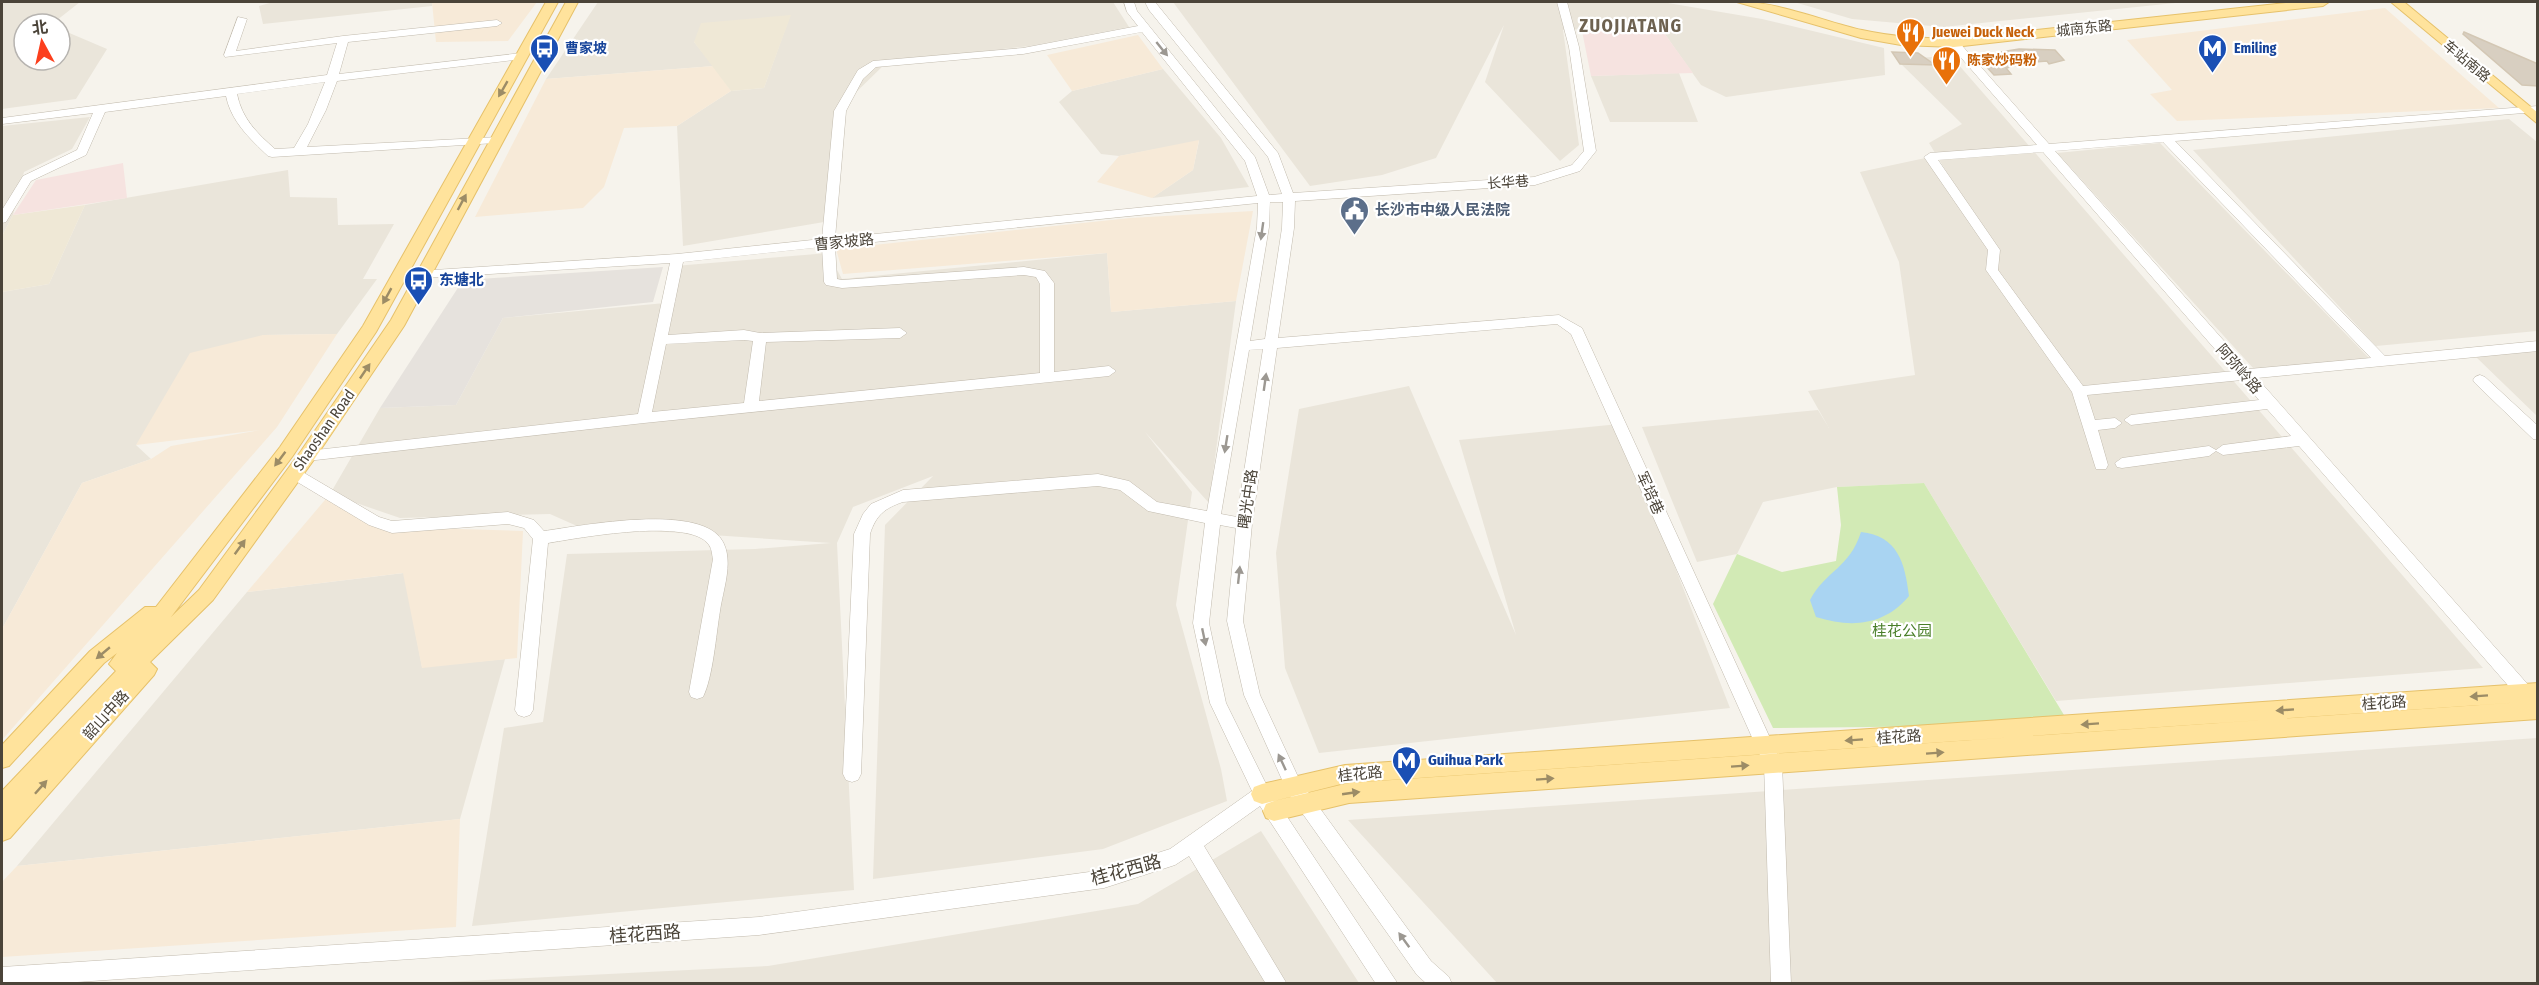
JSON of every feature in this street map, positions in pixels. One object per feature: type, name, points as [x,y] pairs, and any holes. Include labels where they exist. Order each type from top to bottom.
[{"type":"main road","name":"Shaoshan Road","points":[[2,805],[140,650],[182,590],[286,452],[370,328],[552,2]]},
{"type":"main road","name":"Shaoshan Road","points":[[2,792],[140,650],[206,595],[307,456],[398,322],[495,139],[572,2]]},
{"type":"main road","name":"城南东路","points":[[1743,2],[1861,34],[1901,41],[1954,43],[2323,2]]},
{"type":"main road","name":"城南东路","points":[[1770,2],[1862,28],[1949,37],[2266,2]]},
{"type":"main road","name":"车站南路","points":[[2397,2],[2534,112]]},
{"type":"main road","name":"车站南路","points":[[2407,2],[2534,112]]},
{"type":"main road","points":[[2,759],[97,657],[182,590]]},
{"type":"main road","name":"韶山中路","points":[[2,831],[168,646],[206,595]]},
{"type":"main road","name":"桂花路","points":[[1268,803],[1300,795],[1349,793],[1769,755],[2531,692]]},
{"type":"main road","name":"桂花路","points":[[1769,755],[2538,710]]},
{"type":"street","name":"曙光中路","points":[[1129,2],[1132,12],[1251,160],[1264,199],[1263,227],[1214,519],[1201,623],[1218,703],[1268,803],[1388,984]]},
{"type":"street","name":"曙光中路","points":[[1150,2],[1274,156],[1289,198],[1288,228],[1244,524],[1235,621],[1252,695],[1300,795],[1424,968],[1442,984]]},
{"type":"street","name":"长华巷","points":[[1264,199],[1535,181],[1576,168],[1590,151],[1575,47],[1562,2]]},
{"type":"street","points":[[242,19],[229,55],[343,39],[497,23]]},
{"type":"street","points":[[1047,377],[1047,283],[1040,274],[1024,271],[842,284],[831,282],[828,243],[840,111],[849,98],[857,77],[867,67],[887,62],[1023,51],[1146,28]]},
{"type":"street","points":[[300,150],[316,123],[334,76],[343,39]]},
{"type":"street","name":"阿弥岭路","points":[[1954,43],[2301,440],[2531,692]]},
{"type":"street","points":[[2,121],[100,110],[334,76],[522,56]]},
{"type":"street","points":[[231,92],[233,111],[272,153],[495,139]]},
{"type":"street","points":[[2,219],[27,179],[82,152],[100,110]]},
{"type":"street","points":[[2101,465],[2079,391],[2059,360],[1992,270],[1995,250],[1930,157],[2043,146],[2534,112]]},
{"type":"street","points":[[2165,137],[2382,362]]},
{"type":"street","name":"曹家坡路","points":[[424,274],[677,258],[1264,199]]},
{"type":"street","points":[[644,418],[677,258]]},
{"type":"street","name":"军培巷","points":[[1242,346],[1559,319],[1577,332],[1769,755],[1781,984]]},
{"type":"street","points":[[660,340],[744,335],[760,338],[900,333]]},
{"type":"street","points":[[751,407],[760,338]]},
{"type":"street","points":[[2079,391],[2538,346]]},
{"type":"street","points":[[307,456],[644,418],[1109,371]]},
{"type":"street","points":[[2480,380],[2538,435]]},
{"type":"street","points":[[2131,420],[2270,404]]},
{"type":"street","points":[[2090,426],[2115,423]]},
{"type":"street","points":[[2122,463],[2301,440]]},
{"type":"street","points":[[294,473],[374,520],[392,526],[508,518],[530,524],[541,538],[524,710]]},
{"type":"street","points":[[852,774],[862,534],[868,515],[882,503],[903,495],[1098,480],[1124,485],[1154,507],[1244,524]]},
{"type":"street","points":[[541,538],[641,524],[701,532],[715,541],[721,559],[697,692]]},
{"type":"street","name":"桂花西路","points":[[2,977],[759,926],[1104,879],[1175,856],[1192,844],[1268,803]]},
{"type":"street","points":[[1192,844],[1277,984]]},
{"type":"shaded area","points":[[2,2],[80,2],[67,12],[12,12],[12,72],[72,72],[72,34],[107,49],[76,99],[2,109]]},
{"type":"shaded area","points":[[273,2],[433,2],[432,6],[263,24],[259,6]]},
{"type":"shaded area","points":[[432,2],[537,2],[508,41],[436,42]]},
{"type":"shaded area","points":[[598,2],[1113,2],[1129,27],[1030,46],[887,62],[845,103],[830,221],[683,246],[677,126],[731,91],[764,88],[790,16],[694,42],[714,66],[546,79]]},
{"type":"shaded area","points":[[1173,2],[1662,2],[1762,19],[1884,48],[1885,75],[1726,97],[1701,85],[1659,26],[1563,30],[1579,145],[1560,161],[1485,82],[1504,25],[1436,158],[1382,175],[1310,186]]},
{"type":"shaded area","points":[[1794,2],[2185,2],[1943,27],[1852,19]]},
{"type":"shaded area","points":[[2385,8],[2499,108],[2177,121],[2150,94],[2172,90],[2127,40]]},
{"type":"shaded area","points":[[791,15],[764,88],[731,91],[694,42],[701,23]]},
{"type":"shaded area","points":[[1659,26],[1693,73],[1591,76],[1582,31]]},
{"type":"shaded area","points":[[1138,35],[1163,69],[1072,91],[1047,55]]},
{"type":"shaded area","points":[[1951,56],[2483,668],[2056,701],[1924,483],[1837,487],[1763,502],[1737,554],[1697,562],[1642,427],[1818,410],[1829,428],[1808,391],[1915,375],[1899,262],[1860,172],[1930,157],[1986,237],[1929,143],[1962,124],[1896,59]]},
{"type":"shaded area","points":[[714,66],[731,91],[677,126],[624,128],[604,187],[583,208],[475,217],[546,79]]},
{"type":"shaded area","points":[[1163,69],[1221,138],[1249,187],[1152,198],[1193,170],[1199,141],[1119,156],[1101,154],[1059,102],[1072,91]]},
{"type":"shaded area","points":[[1679,73],[1698,122],[1610,122],[1591,76]]},
{"type":"shaded area","points":[[90,117],[72,149],[24,172],[13,215],[2,236],[2,126]]},
{"type":"shaded area","points":[[2509,119],[2537,142],[2537,331],[2376,346],[2193,150]]},
{"type":"shaded area","points":[[1199,140],[1193,170],[1152,198],[1097,182],[1119,156]]},
{"type":"shaded area","points":[[2160,143],[2369,358],[2254,369],[2057,153]]},
{"type":"shaded area","points":[[123,163],[127,198],[13,215],[36,180]]},
{"type":"shaded area","points":[[288,170],[290,197],[337,198],[338,225],[394,224],[363,279],[377,279],[337,334],[263,335],[136,445],[151,459],[82,483],[2,629],[2,292],[49,284],[85,205]]},
{"type":"shaded area","points":[[85,205],[49,284],[2,292],[2,236],[13,215]]},
{"type":"shaded area","points":[[1253,211],[1236,301],[1111,312],[1107,253],[843,274],[836,249],[1130,218]]},
{"type":"shaded area","points":[[828,253],[842,279],[1107,253],[1111,312],[1236,301],[1209,503],[1145,432],[1192,492],[1176,605],[1221,769],[1227,801],[1103,849],[873,879],[885,525],[933,476],[853,507],[837,543],[854,890],[472,926],[504,728],[543,722],[567,554],[755,549],[831,543],[577,526],[550,514],[400,518],[330,494],[380,408],[456,405],[503,318],[676,302],[675,266]]},
{"type":"shaded area","points":[[663,267],[653,302],[503,318],[456,405],[380,408],[463,280]]},
{"type":"shaded area","points":[[337,334],[277,427],[2,740],[2,629],[82,483],[151,459],[171,446],[260,430],[136,445],[190,353],[263,335]]},
{"type":"shaded area","points":[[2537,350],[2537,416],[2476,357]]},
{"type":"shaded area","points":[[1409,386],[1516,635],[1459,440],[1619,424],[1730,708],[1319,753],[1285,668],[1276,553],[1299,409]]},
{"type":"shaded area","points":[[330,494],[392,527],[523,531],[517,658],[422,668],[403,573],[247,592]]},
{"type":"shaded area","points":[[404,573],[422,667],[505,659],[460,819],[17,866],[247,592]]},
{"type":"shaded area","points":[[2537,738],[2537,983],[1497,983],[1348,820]]},
{"type":"shaded area","points":[[460,819],[456,927],[2,957],[2,882],[17,866]]},
{"type":"shaded area","points":[[1261,831],[1359,983],[405,984],[768,966],[1138,904]]},
{"type":"green space","name":"桂花公园","points":[[1924,483],[2070,725],[1773,728],[1713,604],[1737,554],[1782,572],[1836,561],[1841,525],[1837,487]]},
{"type":"water","points":[[1861,532],[1884,539],[1897,553],[1902,562],[1909,596],[1889,613],[1866,622],[1842,623],[1816,617],[1810,600],[1816,590],[1850,554]]},
{"type":"building","points":[[2464,32],[2538,64],[2538,86],[2522,85],[2463,34]]},
{"type":"building","points":[[2019,49],[2055,50],[2064,60],[2049,64],[2047,61],[2014,64],[2015,66],[2006,68],[2011,74],[1994,75],[1983,63],[1983,55]]},
{"type":"building","name":"Juewei Duck Neck","points":[[1892,52],[1918,53],[1935,65],[1900,64]]},
{"type":"place","name":"Juewei Duck Neck","points":[[1911,58]]},
{"type":"place","name":"曹家坡","points":[[544,74]]},
{"type":"place","name":"Emiling","points":[[2213,74]]},
{"type":"place","name":"陈家炒码粉","points":[[1946,86]]},
{"type":"place","name":"长沙市中级人民法院","points":[[1354,236]]},
{"type":"place","name":"东塘北","points":[[418,306]]},
{"type":"place","name":"Guihua Park","points":[[1407,786]]},
{"type":"district","name":"ZUOJIATANG","points":[[1631,26]]}]
